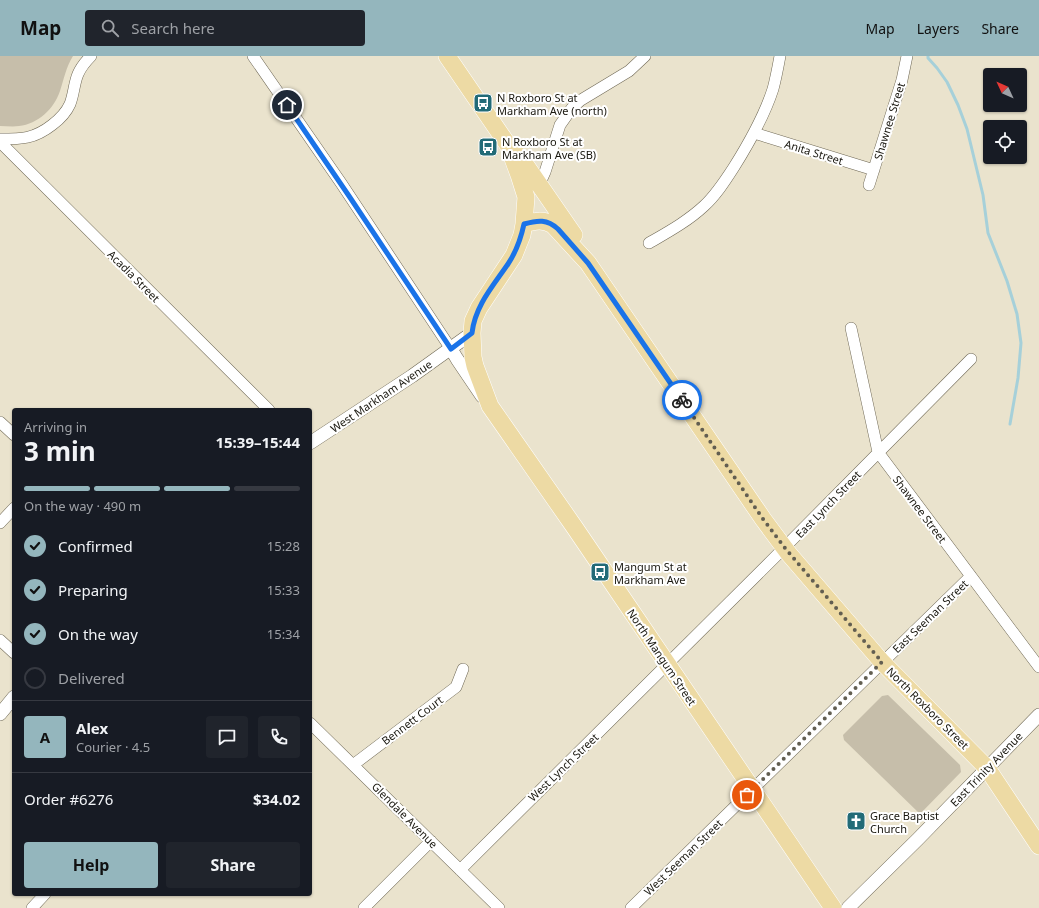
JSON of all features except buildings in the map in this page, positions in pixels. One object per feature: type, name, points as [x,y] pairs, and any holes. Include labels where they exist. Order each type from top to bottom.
[{"type":"main road","name":"North Roxboro Street","points":[[447,56],[508,145],[519,156],[540,183],[574,235],[588,263]]},
{"type":"main road","points":[[508,145],[526,197],[530,222]]},
{"type":"main road","points":[[472,333],[479,325],[485,311],[524,254],[530,222],[541,199],[540,183]]},
{"type":"main road","name":"North Roxboro Street","points":[[530,222],[544,221],[553,224],[588,263],[763,519],[785,548],[882,662],[988,768],[1039,846]]},
{"type":"main road","name":"North Mangum Street","points":[[472,333],[474,362],[490,406],[543,481],[833,908]]},
{"type":"street","points":[[0,139],[20,139],[32,137],[42,133],[57,121],[64,114],[70,103],[78,74],[91,56]]},
{"type":"street","name":"North Mangum Street","points":[[253,56],[345,190],[479,392],[490,406]]},
{"type":"street","points":[[526,197],[540,183],[560,125],[572,108],[581,100],[629,71],[645,56]]},
{"type":"street","points":[[649,243],[684,222],[709,201],[730,173],[754,134],[773,88],[780,56]]},
{"type":"street","name":"Shawnee Street","points":[[869,185],[902,80],[907,56]]},
{"type":"street","name":"Anita Street","points":[[754,134],[874,170]]},
{"type":"street","name":"Acadia Street","points":[[0,142],[267,408]]},
{"type":"street","name":"Shawnee Street","points":[[851,328],[878,452],[1039,667]]},
{"type":"street","name":"West Markham Avenue","points":[[312,442],[451,349],[472,333]]},
{"type":"street","name":"East Lynch Street","points":[[667,665],[785,548],[971,359]]},
{"type":"street","points":[[0,422],[12,434]]},
{"type":"street","points":[[0,523],[12,510]]},
{"type":"street","name":"East Seeman Street","points":[[753,790],[971,576]]},
{"type":"street","points":[[0,640],[12,651]]},
{"type":"street","name":"West Lynch Street","points":[[460,870],[667,665]]},
{"type":"street","name":"Bennett Court","points":[[353,765],[456,687],[463,670]]},
{"type":"street","points":[[0,714],[12,699]]},
{"type":"street","name":"East Trinity Avenue","points":[[848,908],[1039,715]]},
{"type":"street","name":"Glendale Avenue","points":[[312,725],[499,908]]},
{"type":"street","name":"West Seeman Street","points":[[631,908],[753,790]]},
{"type":"street","points":[[364,908],[431,842]]},
{"type":"street","points":[[32,908],[43,896]]},
{"type":"shaded area","points":[[0,56],[73,56],[54,104],[39,119],[26,125],[0,126]]},
{"type":"shaded area","points":[[888,695],[960,765],[961,772],[920,814],[844,740],[843,735],[882,696]]},
{"type":"waterway","points":[[928,56],[947,82],[967,129],[983,195],[988,233],[1007,281],[1017,314],[1021,343],[1018,378],[1010,424]]},
{"type":"way so far","points":[[682,400],[763,519],[785,548],[882,662],[747,795]]},
{"type":"place","name":"N Roxboro St at Markham Ave (north)","points":[[483,103]]},
{"type":"place","name":"N Roxboro St at Markham Ave (SB)","points":[[488,147]]},
{"type":"place","name":"Mangum St at Markham Ave","points":[[600,572]]},
{"type":"place","name":"Grace Baptist Church","points":[[856,821]]},
{"type":"route","points":[[287,105],[451,349],[472,333],[473,321],[479,308],[514,255],[522,236],[524,224],[544,221],[553,224],[588,263],[682,400]]}]
